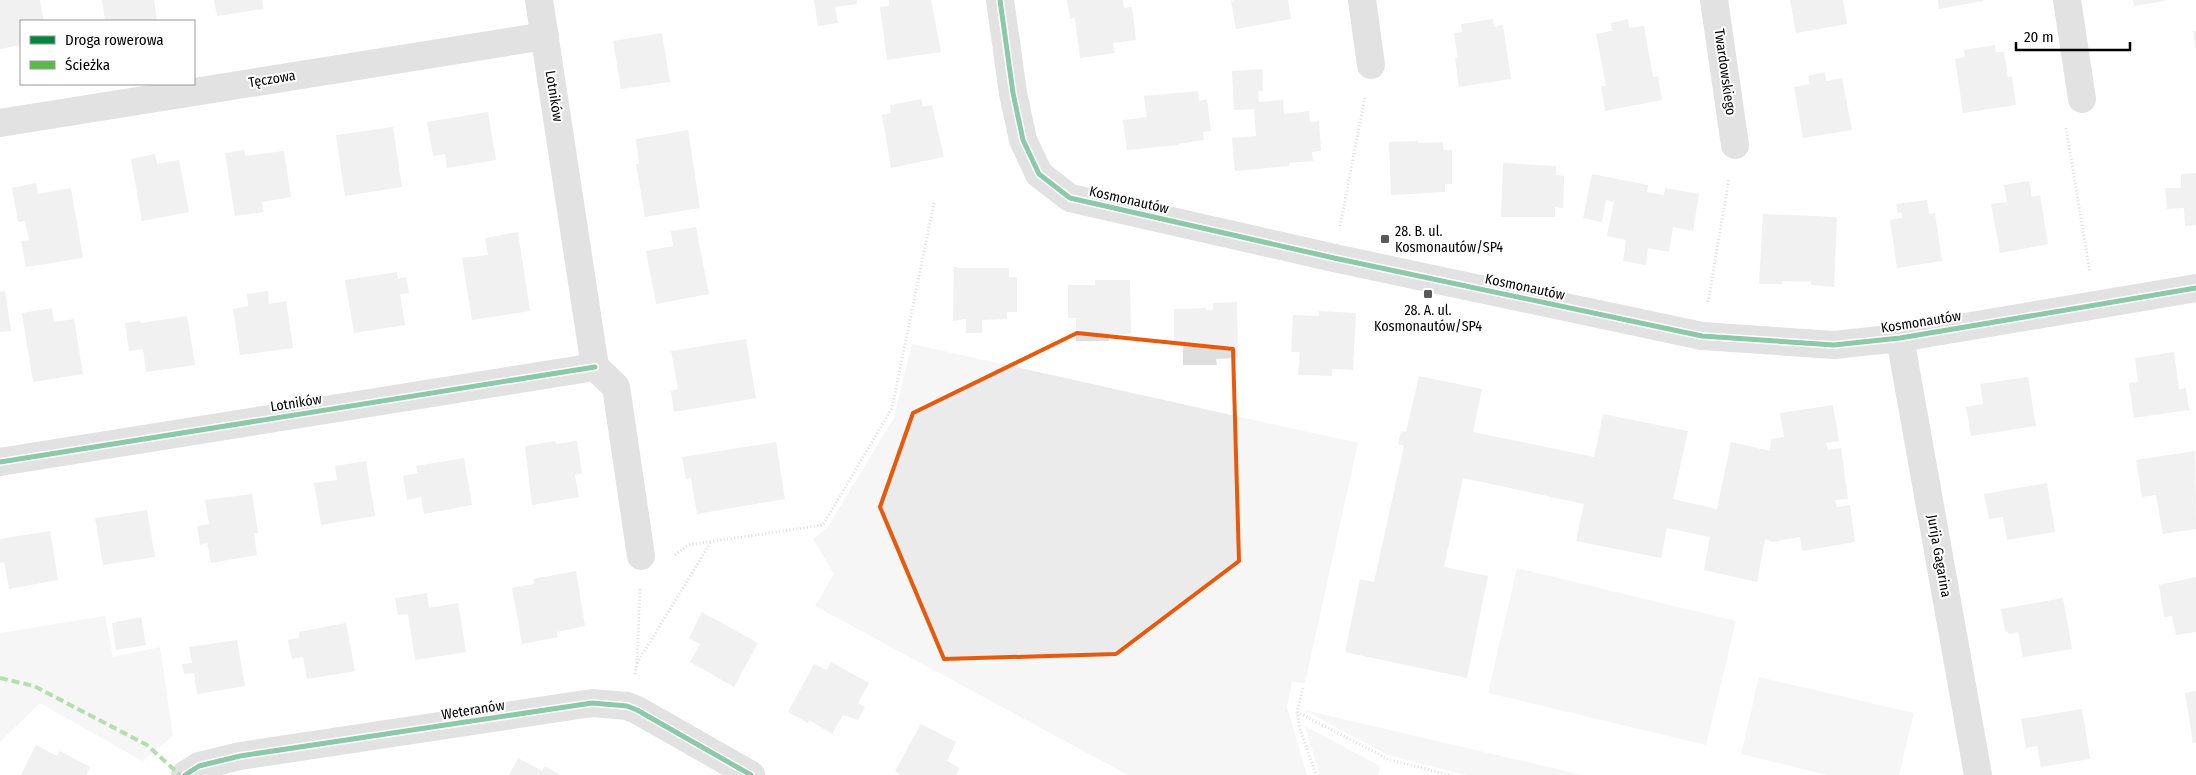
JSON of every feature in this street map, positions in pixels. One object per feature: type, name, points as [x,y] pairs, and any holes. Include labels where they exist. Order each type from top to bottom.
[{"type":"street","name":"Lotników","points":[[0,462],[596,367],[539,0]]},
{"type":"street","name":"Kosmonautów","points":[[1000,0],[1023,140],[1039,174],[1070,198],[1334,258],[1702,336],[1834,345],[1900,338],[2196,288]]},
{"type":"street","points":[[1362,0],[1371,65]]},
{"type":"street","name":"Twardowskiego","points":[[1714,0],[1735,145]]},
{"type":"street","points":[[2067,0],[2082,100]]},
{"type":"street","name":"Tęczowa","points":[[0,123],[545,36]]},
{"type":"street","name":"Jurija Gagarina","points":[[1900,338],[1978,775]]},
{"type":"street","points":[[596,367],[616,387],[641,556]]},
{"type":"street","name":"Weteranów","points":[[185,775],[200,766],[240,756],[592,703],[626,706],[637,710],[751,775]]},
{"type":"path","points":[[1334,258],[1371,65]]},
{"type":"path","points":[[2082,100],[2066,128],[2095,304]]},
{"type":"path","points":[[1702,336],[1735,145]]},
{"type":"path","points":[[626,706],[637,663],[641,556],[673,556],[688,544],[823,525],[892,408],[934,203]]},
{"type":"path","points":[[637,663],[711,541]]},
{"type":"path","points":[[1303,688],[1297,712],[1300,729],[1316,775]]},
{"type":"path","points":[[1297,712],[1390,760],[1450,775]]},
{"type":"highlighted area","points":[[1077,333],[1233,349],[1239,561],[1116,654],[944,659],[880,507],[913,413]]},
{"type":"shaded area","points":[[912,344],[1358,443],[1305,683],[1292,682],[1287,707],[1307,775],[1128,775],[815,606],[834,574],[813,539],[827,528],[894,418]]},
{"type":"shaded area","points":[[1517,568],[1736,621],[1706,745],[1488,693]]},
{"type":"shaded area","points":[[105,616],[113,657],[160,647],[173,736],[142,761],[40,703],[0,742],[0,633]]},
{"type":"shaded area","points":[[1759,677],[1914,713],[1899,775],[1827,775],[1741,754]]},
{"type":"shaded area","points":[[1304,710],[1583,775],[1466,775],[1388,755]]},
{"type":"shaded area","points":[[1305,726],[1380,766],[1378,775],[1320,775]]},
{"type":"building","points":[[0,0],[40,0],[44,20],[20,20],[20,45],[0,49]]},
{"type":"building","points":[[102,0],[154,0],[157,20],[105,20]]},
{"type":"building","points":[[214,0],[262,0],[263,9],[217,16]]},
{"type":"building","points":[[814,0],[857,0],[857,4],[835,7],[838,23],[818,26]]},
{"type":"building","points":[[889,0],[931,0],[941,52],[887,60],[880,7],[889,6]]},
{"type":"building","points":[[1067,0],[1123,0],[1124,8],[1132,7],[1136,40],[1113,43],[1115,53],[1080,58],[1075,18],[1070,19]]},
{"type":"building","points":[[1288,0],[1291,19],[1236,29],[1231,1]]},
{"type":"building","points":[[1790,0],[1843,0],[1847,24],[1796,33]]},
{"type":"building","points":[[1938,0],[1983,0],[1983,1],[1939,9]]},
{"type":"building","points":[[2133,0],[2165,0],[2165,1],[2134,6]]},
{"type":"building","points":[[1493,19],[1494,27],[1503,25],[1511,79],[1459,87],[1455,58],[1458,58],[1454,33],[1462,32],[1461,24]]},
{"type":"building","points":[[1628,19],[1629,28],[1644,26],[1653,77],[1658,76],[1662,100],[1605,111],[1601,86],[1606,86],[1596,34],[1612,31],[1611,23]]},
{"type":"building","points":[[2193,31],[2196,31],[2196,48],[2195,48]]},
{"type":"building","points":[[662,33],[670,82],[621,89],[613,41]]},
{"type":"building","points":[[1995,45],[1996,52],[2004,52],[2008,77],[2012,76],[2016,105],[1963,113],[1955,59],[1965,57],[1964,50]]},
{"type":"building","points":[[1262,69],[1263,91],[1258,91],[1259,102],[1283,100],[1284,114],[1309,111],[1310,122],[1319,121],[1321,151],[1312,152],[1313,161],[1289,163],[1289,166],[1235,171],[1232,138],[1256,136],[1254,109],[1234,110],[1232,71]]},
{"type":"building","points":[[1825,72],[1826,81],[1842,78],[1852,130],[1803,138],[1794,87],[1810,84],[1808,76]]},
{"type":"building","points":[[1198,91],[1199,101],[1207,99],[1211,131],[1203,132],[1204,140],[1178,145],[1127,150],[1123,120],[1147,117],[1144,96]]},
{"type":"building","points":[[921,99],[923,107],[932,105],[944,157],[891,168],[882,115],[891,113],[890,105]]},
{"type":"building","points":[[488,112],[496,160],[447,168],[445,154],[433,156],[427,122]]},
{"type":"building","points":[[393,127],[402,187],[345,196],[336,135]]},
{"type":"building","points":[[688,130],[700,208],[645,217],[636,164],[639,164],[636,139]]},
{"type":"building","points":[[1418,141],[1418,143],[1443,142],[1444,150],[1452,150],[1452,184],[1445,184],[1445,192],[1391,195],[1389,142]]},
{"type":"building","points":[[244,150],[245,156],[284,151],[291,197],[262,202],[264,212],[235,216],[225,153]]},
{"type":"building","points":[[155,154],[157,164],[179,160],[189,212],[142,221],[131,159]]},
{"type":"building","points":[[1503,163],[1556,166],[1556,175],[1564,176],[1563,208],[1555,207],[1555,217],[1501,217]]},
{"type":"building","points":[[2196,173],[2196,225],[2185,226],[2184,208],[2167,209],[2165,188],[2181,188],[2181,174]]},
{"type":"building","points":[[1592,174],[1648,185],[1647,192],[1664,195],[1665,188],[1699,194],[1693,231],[1673,227],[1669,252],[1648,248],[1646,265],[1623,261],[1626,240],[1607,236],[1614,202],[1606,200],[1602,222],[1583,218]]},
{"type":"building","points":[[2029,181],[2032,197],[2040,195],[2048,244],[2000,253],[1991,204],[2007,202],[2004,185]]},
{"type":"building","points":[[36,183],[38,194],[71,188],[83,258],[26,267],[21,241],[29,240],[25,221],[18,222],[12,188]]},
{"type":"building","points":[[1927,200],[1929,214],[1935,213],[1942,261],[1897,268],[1890,220],[1902,218],[1902,212],[1898,213],[1896,204]]},
{"type":"building","points":[[1763,214],[1837,217],[1834,287],[1811,285],[1811,282],[1782,281],[1782,284],[1759,284]]},
{"type":"building","points":[[696,227],[709,294],[656,304],[646,251],[673,246],[671,231]]},
{"type":"building","points":[[518,232],[530,311],[472,320],[462,258],[488,255],[485,238]]},
{"type":"building","points":[[954,267],[1009,268],[1009,277],[1017,277],[1017,312],[1007,312],[1007,319],[982,320],[982,333],[966,333],[966,319],[953,321]]},
{"type":"building","points":[[397,272],[398,279],[406,277],[409,293],[400,294],[405,325],[354,333],[345,280]]},
{"type":"building","points":[[1095,280],[1130,280],[1131,334],[1109,334],[1109,341],[1076,341],[1076,318],[1068,318],[1068,285],[1095,285]]},
{"type":"building","points":[[5,291],[11,331],[0,332],[0,292]]},
{"type":"building","points":[[268,291],[269,304],[286,301],[293,348],[240,355],[233,309],[248,306],[247,294]]},
{"type":"building","points":[[1237,302],[1238,358],[1216,359],[1217,365],[1183,365],[1183,342],[1174,342],[1174,309],[1206,308],[1206,310],[1213,310],[1213,303]]},
{"type":"building","points":[[52,308],[54,322],[74,319],[83,374],[33,382],[22,313]]},
{"type":"building","points":[[1319,311],[1356,313],[1353,370],[1332,369],[1332,376],[1298,375],[1300,352],[1291,352],[1293,315],[1319,316]]},
{"type":"building","points":[[187,316],[195,365],[146,372],[143,349],[129,351],[125,323],[140,321],[141,323]]},
{"type":"building","points":[[746,339],[756,398],[674,412],[671,391],[678,389],[671,351]]},
{"type":"building","points":[[2174,352],[2179,389],[2186,388],[2189,410],[2134,418],[2129,383],[2138,382],[2135,358]]},
{"type":"building","points":[[1419,376],[1482,389],[1473,432],[1594,457],[1603,414],[1688,431],[1673,499],[1717,509],[1731,442],[1770,451],[1771,439],[1784,437],[1780,413],[1833,405],[1839,441],[1826,443],[1828,450],[1841,448],[1848,499],[1835,500],[1837,507],[1850,505],[1855,542],[1802,551],[1800,537],[1773,542],[1765,539],[1757,582],[1704,570],[1710,537],[1667,528],[1661,558],[1576,541],[1584,504],[1463,478],[1444,567],[1488,576],[1467,678],[1345,652],[1360,579],[1374,582],[1404,446],[1398,444],[1401,431],[1406,432]]},
{"type":"building","points":[[2028,377],[2036,426],[1971,436],[1966,407],[1983,404],[1980,384]]},
{"type":"building","points":[[555,441],[556,444],[577,441],[582,473],[575,475],[579,497],[532,505],[525,446]]},
{"type":"building","points":[[776,442],[785,499],[697,514],[691,478],[686,479],[682,457]]},
{"type":"building","points":[[2195,451],[2196,529],[2163,534],[2156,495],[2142,497],[2136,460]]},
{"type":"building","points":[[464,458],[472,505],[424,514],[421,497],[407,500],[403,476],[418,473],[416,466]]},
{"type":"building","points":[[366,461],[375,516],[321,525],[314,483],[337,480],[335,466]]},
{"type":"building","points":[[2047,483],[2055,532],[2007,540],[2003,517],[1989,519],[1984,494]]},
{"type":"building","points":[[252,494],[258,533],[254,533],[257,555],[211,563],[207,543],[200,545],[197,526],[209,524],[205,500]]},
{"type":"building","points":[[147,510],[155,557],[103,565],[95,518]]},
{"type":"building","points":[[50,531],[58,580],[9,589],[4,562],[0,563],[0,539]]},
{"type":"building","points":[[576,571],[585,626],[557,632],[558,637],[522,644],[512,588],[534,584],[533,579]]},
{"type":"building","points":[[2196,577],[2196,632],[2176,635],[2172,616],[2164,617],[2159,585]]},
{"type":"building","points":[[427,593],[429,608],[458,603],[466,652],[415,660],[408,614],[398,615],[395,598]]},
{"type":"building","points":[[2063,598],[2072,649],[2023,657],[2018,632],[2010,634],[2005,631],[2001,609]]},
{"type":"building","points":[[702,612],[758,643],[734,687],[690,662],[700,644],[689,638]]},
{"type":"building","points":[[141,617],[146,645],[116,650],[112,623]]},
{"type":"building","points":[[346,623],[355,671],[307,679],[303,657],[292,659],[288,640],[299,638],[299,632]]},
{"type":"building","points":[[237,640],[245,686],[197,694],[194,673],[184,674],[182,664],[192,663],[189,647]]},
{"type":"building","points":[[831,662],[869,683],[858,703],[865,707],[858,720],[843,715],[832,734],[809,720],[808,723],[788,712],[814,664],[827,670]]},
{"type":"building","points":[[2196,691],[2196,743],[2193,743],[2185,693]]},
{"type":"building","points":[[2082,709],[2090,759],[2041,767],[2037,746],[2026,748],[2021,719]]},
{"type":"building","points":[[921,724],[956,742],[947,761],[960,768],[956,775],[901,775],[895,771]]},
{"type":"building","points":[[36,745],[57,756],[60,751],[90,767],[86,775],[21,775]]},
{"type":"building","points":[[518,758],[542,771],[545,766],[560,775],[509,775]]},
{"type":"marked path","points":[[0,678],[34,686],[147,745],[180,775]]},
{"type":"cycle path","points":[[1000,0],[1013,93],[1023,140],[1039,174],[1070,198],[1334,258],[1702,336],[1834,345],[1900,338],[2196,288]]},
{"type":"cycle path","points":[[0,462],[595,367]]},
{"type":"cycle path","points":[[185,775],[199,766],[240,756],[592,703],[627,706],[637,710],[751,775]]},
{"type":"place","name":"28. B. ul. Kosmonautów/SP4","points":[[1385,239]]},
{"type":"place","name":"28. A. ul. Kosmonautów/SP4","points":[[1428,294]]}]
